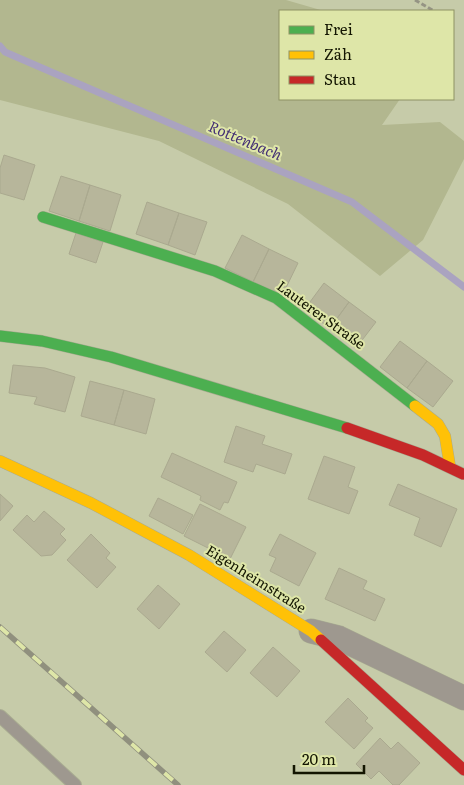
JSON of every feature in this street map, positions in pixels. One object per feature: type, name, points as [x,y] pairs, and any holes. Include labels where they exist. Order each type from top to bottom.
[{"type":"street","name":"Lauterer Straße","points":[[43,217],[216,271],[276,298],[438,424],[445,436],[450,467]]},
{"type":"street","points":[[0,336],[51,342],[140,365],[262,401],[388,442],[450,467],[464,475]]},
{"type":"street","name":"Eigenheimstraße","points":[[0,461],[91,502],[189,555],[311,631],[464,770]]},
{"type":"street","points":[[311,631],[339,638],[464,698]]},
{"type":"lane","points":[[0,716],[75,785]]},
{"type":"path","points":[[415,0],[432,10]]},
{"type":"green space","points":[[0,0],[286,0],[321,10],[279,10],[279,100],[399,100],[382,125],[440,122],[464,141],[464,159],[423,240],[380,276],[288,204],[159,141],[0,100]]},
{"type":"building","points":[[4,155],[35,165],[24,200],[0,193],[0,168]]},
{"type":"building","points":[[61,176],[90,185],[79,221],[49,211]]},
{"type":"building","points":[[90,185],[121,195],[110,231],[79,221]]},
{"type":"building","points":[[147,202],[179,213],[168,245],[136,234]]},
{"type":"building","points":[[179,213],[207,222],[195,255],[168,245]]},
{"type":"building","points":[[76,233],[103,242],[96,263],[69,254]]},
{"type":"building","points":[[242,235],[269,249],[253,282],[225,268]]},
{"type":"building","points":[[269,249],[298,263],[282,296],[253,282]]},
{"type":"building","points":[[324,283],[349,302],[330,328],[304,310]]},
{"type":"building","points":[[349,302],[376,322],[356,348],[330,328]]},
{"type":"building","points":[[400,341],[427,361],[407,388],[380,367]]},
{"type":"building","points":[[427,361],[453,381],[433,407],[407,388]]},
{"type":"building","points":[[13,365],[45,368],[75,377],[65,412],[34,404],[37,397],[9,393]]},
{"type":"building","points":[[90,381],[124,390],[114,425],[81,416]]},
{"type":"building","points":[[124,390],[155,399],[146,434],[114,425]]},
{"type":"building","points":[[236,426],[265,436],[262,444],[292,454],[285,474],[256,464],[253,472],[224,462]]},
{"type":"building","points":[[172,453],[237,482],[228,503],[224,502],[220,510],[200,500],[201,496],[161,477]]},
{"type":"building","points":[[324,456],[355,467],[348,487],[358,491],[349,514],[308,499]]},
{"type":"building","points":[[398,484],[457,509],[441,547],[414,535],[420,518],[389,505]]},
{"type":"building","points":[[0,494],[13,506],[0,521]]},
{"type":"building","points":[[158,498],[193,515],[183,534],[149,516]]},
{"type":"building","points":[[200,504],[246,527],[230,559],[184,536]]},
{"type":"building","points":[[44,511],[65,529],[60,534],[66,540],[52,555],[41,556],[13,530],[27,515],[34,522]]},
{"type":"building","points":[[91,534],[110,553],[106,558],[116,567],[97,588],[67,560]]},
{"type":"building","points":[[280,534],[316,553],[299,586],[270,571],[276,558],[269,555]]},
{"type":"building","points":[[339,568],[367,581],[363,589],[385,599],[375,621],[325,599]]},
{"type":"building","points":[[158,585],[180,604],[159,629],[137,609]]},
{"type":"building","points":[[224,631],[246,650],[227,672],[205,652]]},
{"type":"building","points":[[273,647],[300,671],[277,697],[250,673]]},
{"type":"building","points":[[348,698],[368,718],[365,721],[373,728],[354,749],[325,722]]},
{"type":"building","points":[[380,738],[391,749],[398,742],[420,763],[399,785],[393,785],[379,771],[371,779],[356,764]]},
{"type":"waterway","name":"Rottenbach","points":[[0,46],[5,52],[352,202],[464,287]]},
{"type":"railway","points":[[0,627],[178,785]]},
{"type":"traffic: fast","points":[[43,217],[215,271],[276,298],[415,406]]},
{"type":"traffic: fast","points":[[0,336],[42,341],[111,357],[347,428]]},
{"type":"traffic: slow","points":[[415,406],[438,424],[445,436],[450,467]]},
{"type":"traffic: slow","points":[[0,461],[91,503],[189,555],[311,631],[321,640]]},
{"type":"traffic: jam","points":[[347,428],[423,455],[463,474]]},
{"type":"traffic: jam","points":[[321,640],[464,770]]}]
